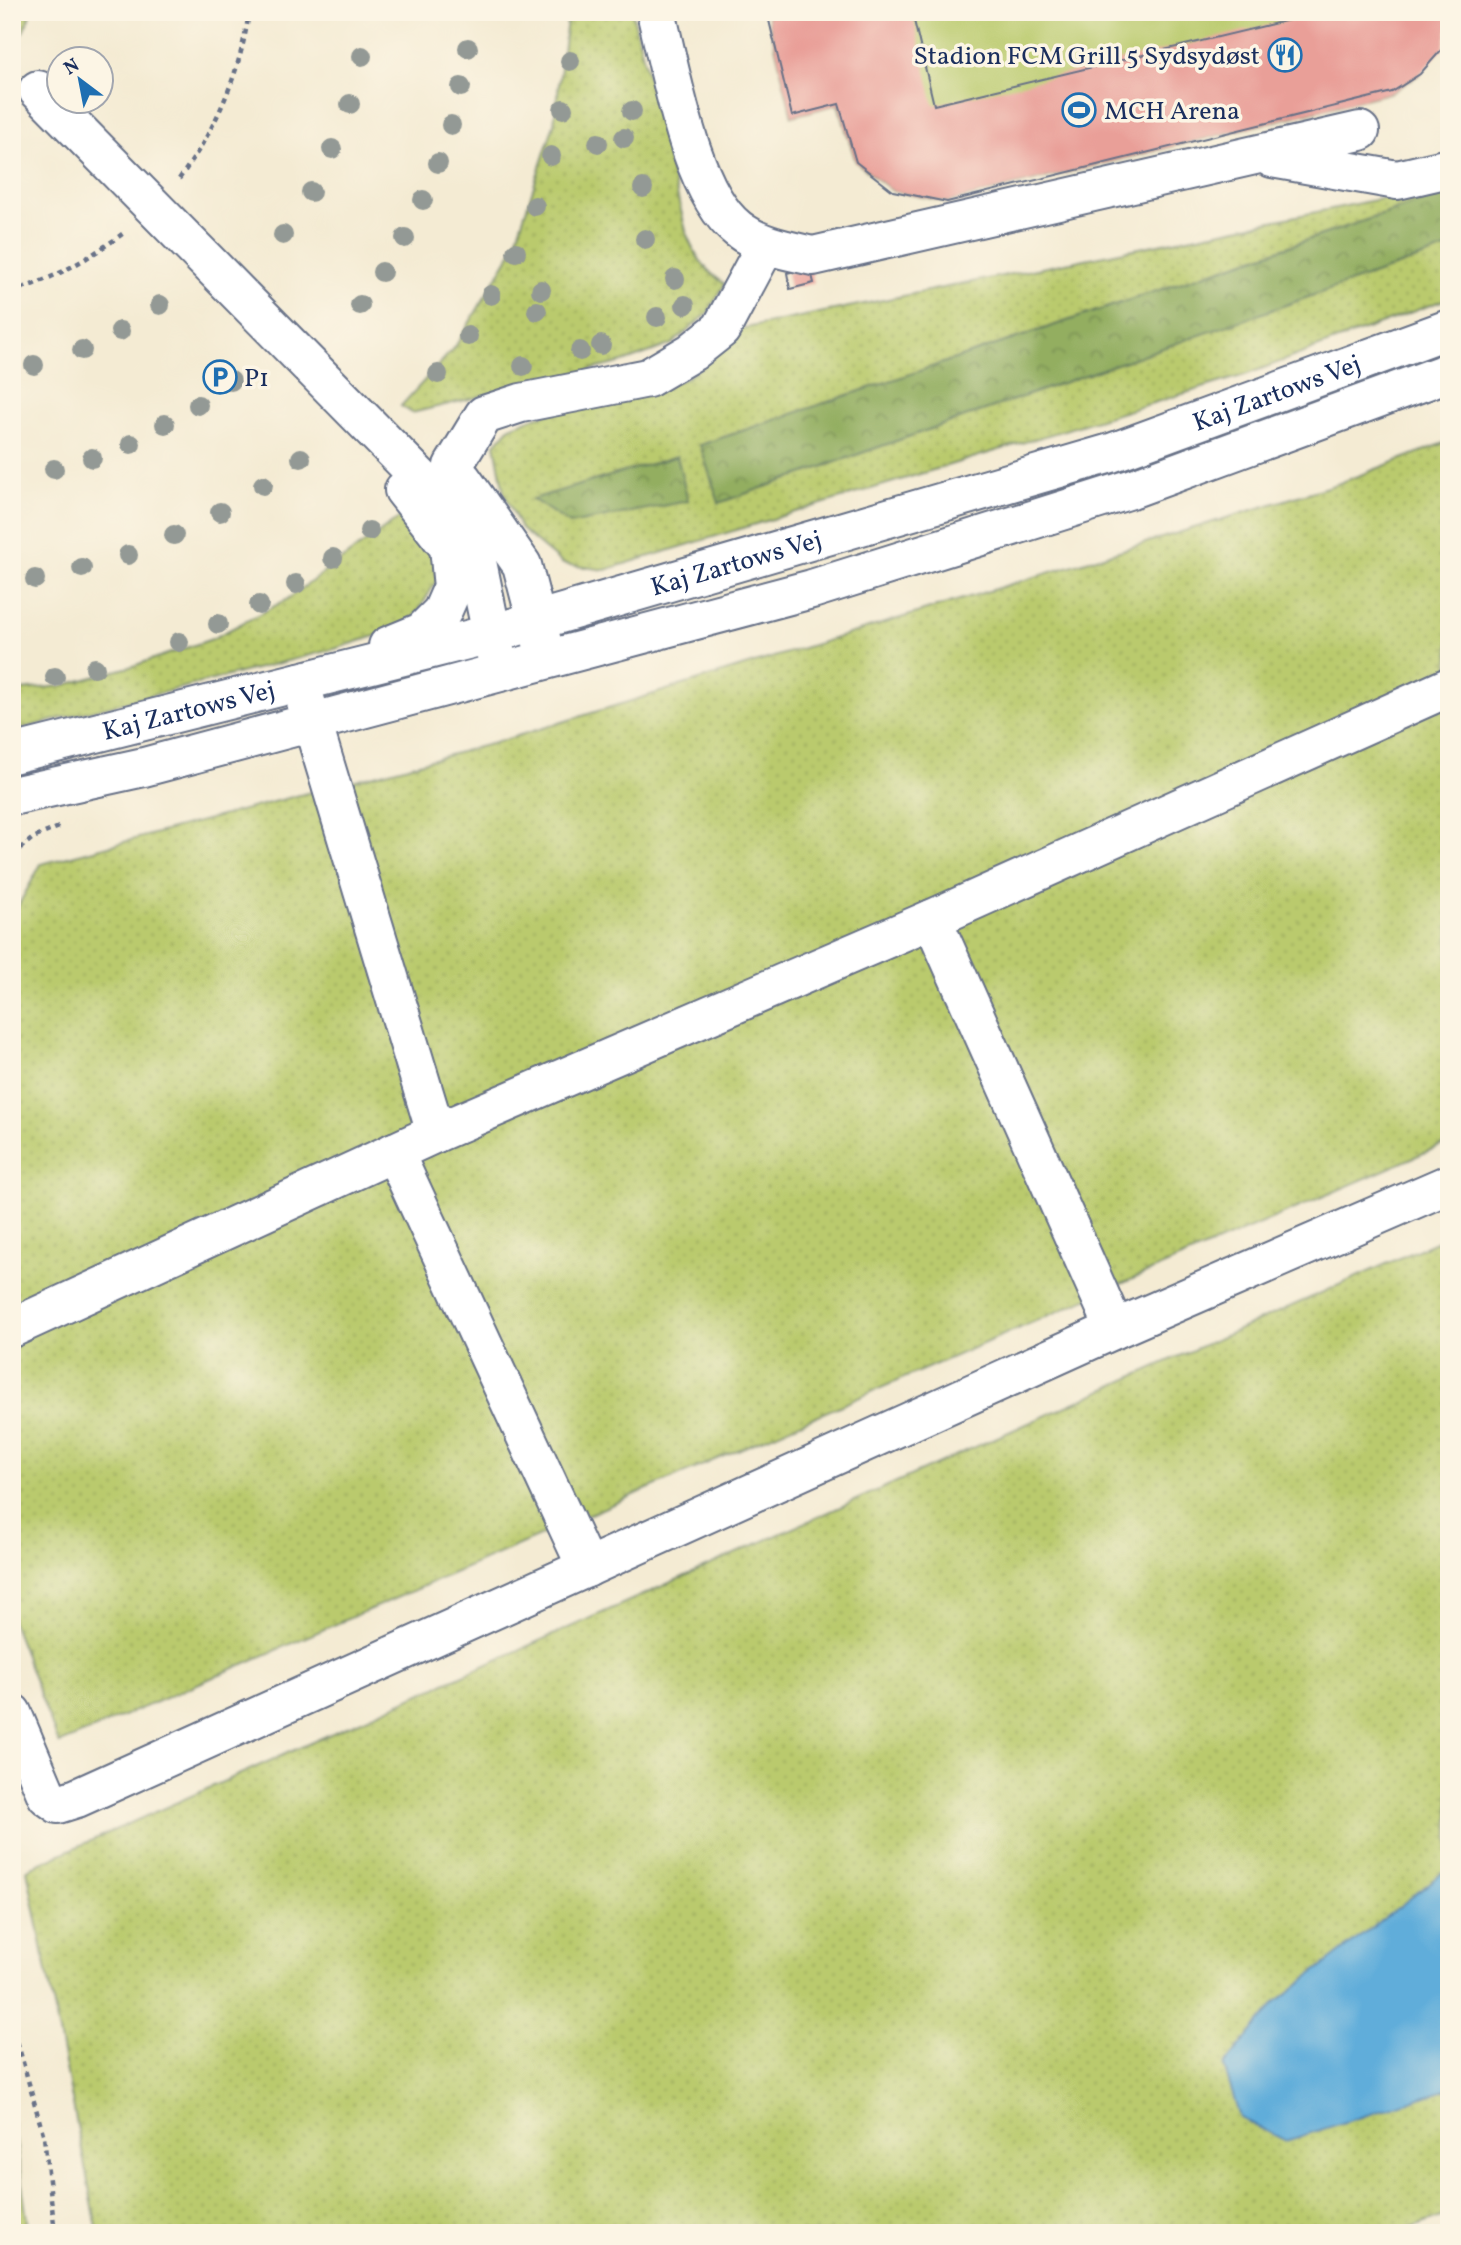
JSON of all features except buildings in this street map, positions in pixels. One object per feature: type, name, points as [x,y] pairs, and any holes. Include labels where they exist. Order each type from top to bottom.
[{"type":"street","points":[[656,12],[692,155],[712,201],[737,229],[766,245],[813,256],[1360,131]]},
{"type":"street","points":[[38,90],[393,447],[461,519],[474,547],[499,672]]},
{"type":"street","points":[[1256,156],[1396,180],[1449,168]]},
{"type":"street","points":[[453,466],[484,415],[522,403],[648,378],[692,352],[721,328],[766,245]]},
{"type":"street","name":"Kaj Zartows Vej","points":[[12,754],[491,634],[1111,453],[1449,330]]},
{"type":"street","name":"Kaj Zartows Vej","points":[[12,796],[144,767],[812,589],[1131,489],[1449,372]]},
{"type":"street","points":[[393,447],[423,446],[453,466],[522,565],[547,660]]},
{"type":"street","points":[[254,694],[286,673],[400,642],[422,632],[442,612],[453,587],[449,547],[404,491],[393,447]]},
{"type":"street","points":[[300,682],[436,1133]]},
{"type":"street","points":[[12,1328],[436,1133],[932,919],[1449,687]]},
{"type":"street","points":[[932,919],[1115,1329]]},
{"type":"street","points":[[394,1152],[587,1568]]},
{"type":"street","points":[[12,1713],[47,1796],[58,1804],[109,1784],[1115,1329],[1449,1184]]},
{"type":"path","points":[[12,291],[58,274],[92,255],[125,232],[154,206],[180,177],[203,144],[221,110],[236,73],[249,12]]},
{"type":"path","points":[[12,2023],[44,2137],[55,2233]]},
{"type":"green space","points":[[12,12],[32,12],[12,47]]},
{"type":"green space","points":[[568,12],[632,12],[687,235],[702,263],[725,284],[707,314],[672,344],[623,362],[412,413],[401,406],[455,347],[513,250],[554,124]]},
{"type":"green space","name":"MCH Arena","points":[[767,12],[1449,12],[1420,74],[1392,92],[947,202],[893,191],[856,162],[838,104],[792,116]]},
{"type":"green space","points":[[1449,185],[1449,298],[1245,375],[605,570],[563,564],[521,529],[504,493],[495,444],[510,427],[538,416],[685,379],[713,357],[736,330]]},
{"type":"green space","points":[[1449,192],[1449,248],[719,503],[700,445]]},
{"type":"green space","points":[[1449,441],[1449,1142],[59,1744],[12,1622],[12,917],[41,864],[494,743],[1337,484]]},
{"type":"green space","points":[[677,456],[688,501],[570,524],[532,499]]},
{"type":"green space","points":[[406,513],[433,550],[437,580],[416,615],[397,629],[338,648],[12,731],[12,691],[61,686],[133,666],[212,639],[286,600]]},
{"type":"green space","points":[[1449,1236],[1449,2214],[1397,2233],[98,2233],[27,1869]]},
{"type":"green space","points":[[12,2117],[29,2233],[12,2233]]},
{"type":"water","points":[[1449,1868],[1449,2089],[1286,2141],[1240,2118],[1224,2066],[1276,2002]]},
{"type":"place","name":"Stadion FCM Grill 5 Sydsydøst","points":[[1285,55]]},
{"type":"place","name":"MCH Arena","points":[[1079,110]]},
{"type":"place","name":"P1","points":[[220,377]]}]
